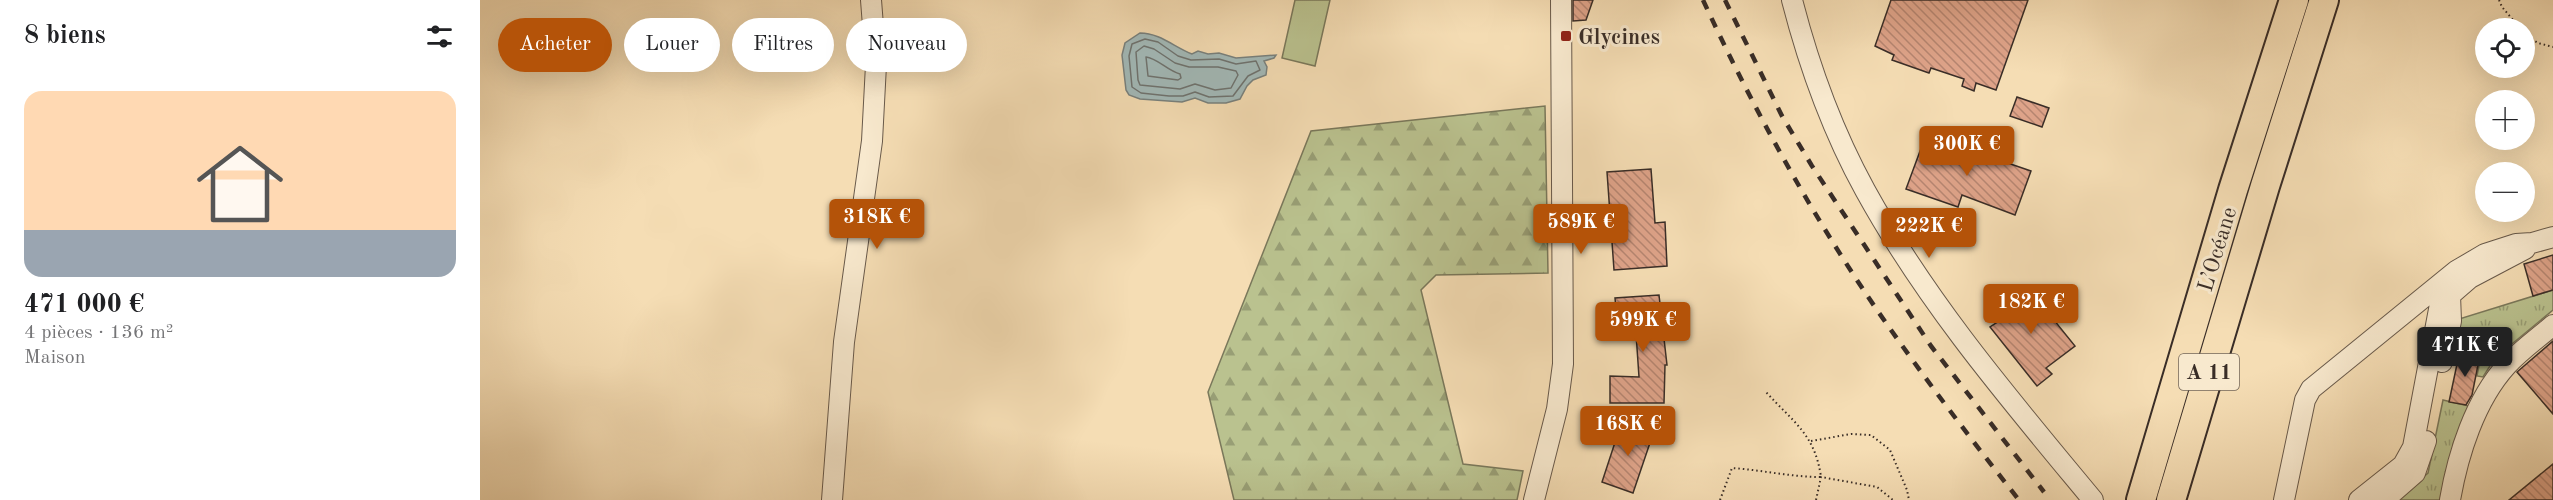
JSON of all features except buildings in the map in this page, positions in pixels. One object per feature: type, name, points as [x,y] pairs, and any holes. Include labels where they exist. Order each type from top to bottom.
[{"type":"highway","name":"L’Océane","points":[[2143,492],[2233,190],[2294,0]]},
{"type":"highway","name":"L’Océane","points":[[2171,500],[2265,186],[2324,0]]},
{"type":"street","points":[[832,500],[844,342],[872,141],[876,65],[871,0]]},
{"type":"street","points":[[1534,500],[1557,409],[1563,364],[1561,0]]},
{"type":"street","points":[[1792,0],[1809,62],[1830,118],[1864,188],[1890,233],[1947,319],[2093,500]]},
{"type":"street","points":[[2284,500],[2305,400],[2311,389],[2470,278],[2522,252],[2532,243],[2553,237]]},
{"type":"street","points":[[2359,500],[2403,465],[2414,447],[2440,297]]},
{"type":"street","points":[[2384,500],[2410,478],[2419,466],[2426,443],[2451,321],[2440,297]]},
{"type":"street","points":[[2450,500],[2466,439],[2493,382],[2509,363],[2553,325]]},
{"type":"path","points":[[2499,0],[2511,18]]},
{"type":"path","points":[[2535,42],[2553,47]]},
{"type":"path","points":[[1766,392],[1811,441],[1821,477],[1816,500]]},
{"type":"path","points":[[1811,441],[1851,434],[1871,435],[1890,450],[1909,500]]},
{"type":"path","points":[[1721,500],[1732,468],[1765,470],[1795,477],[1821,477],[1877,487],[1893,500]]},
{"type":"green space","points":[[1295,0],[1330,0],[1315,66],[1282,58]]},
{"type":"green space","points":[[1545,106],[1548,273],[1436,275],[1421,290],[1463,464],[1523,471],[1517,500],[1234,500],[1208,392],[1311,131]]},
{"type":"green space","points":[[2553,290],[2553,310],[2495,358],[2483,377],[2477,376],[2485,334],[2463,330],[2459,350],[2453,349],[2459,319]]},
{"type":"green space","points":[[2443,400],[2473,407],[2441,500],[2395,500],[2428,473]]},
{"type":"water","points":[[1140,33],[1160,38],[1192,54],[1198,51],[1208,54],[1219,53],[1236,58],[1276,55],[1264,61],[1267,67],[1266,75],[1253,80],[1240,99],[1226,103],[1208,103],[1195,98],[1182,102],[1140,99],[1129,95],[1126,90],[1122,55],[1125,43]]},
{"type":"railway","points":[[1703,0],[1762,120],[1852,273],[1911,358],[2019,500]]},
{"type":"railway","points":[[1725,0],[1782,116],[1812,166],[1931,346],[2044,492]]},
{"type":"place","name":"Glycines","points":[[1566,36]]}]
